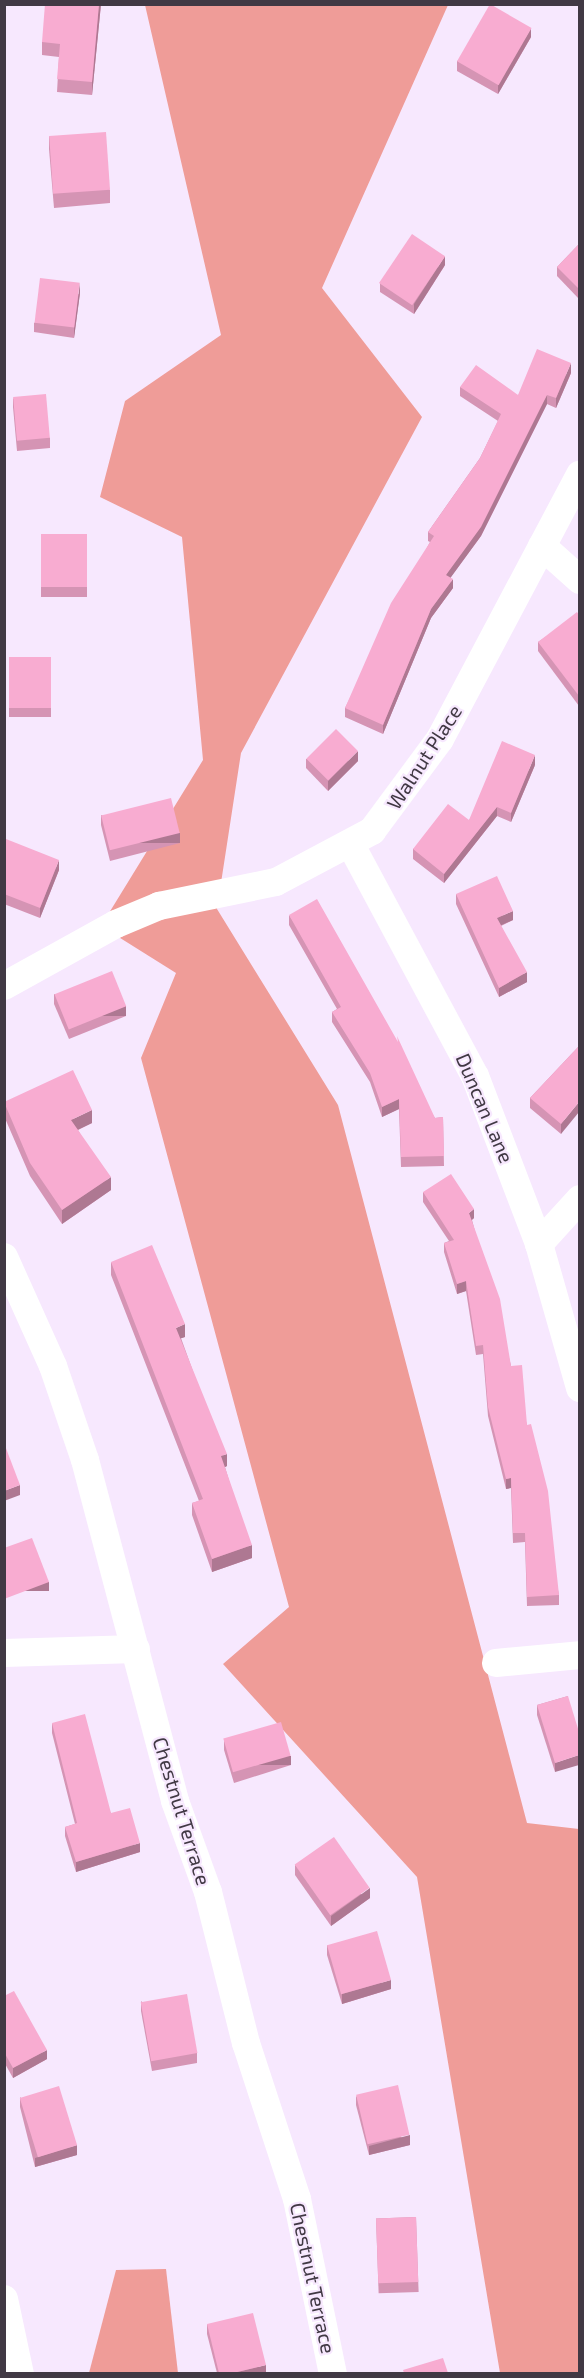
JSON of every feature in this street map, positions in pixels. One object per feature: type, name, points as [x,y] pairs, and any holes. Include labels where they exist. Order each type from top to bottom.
[{"type":"street","name":"Walnut Place","points":[[4,986],[159,906],[276,882],[351,845],[372,831],[405,793],[440,739],[579,475]]},
{"type":"street","points":[[542,546],[579,580]]},
{"type":"street","name":"Duncan Lane","points":[[351,845],[475,1076],[539,1244],[579,1388]]},
{"type":"street","points":[[539,1244],[579,1199]]},
{"type":"street","name":"Chestnut Terrace","points":[[4,1257],[53,1366],[85,1460],[175,1801],[208,1892],[246,2043],[297,2199],[333,2373]]},
{"type":"street","points":[[4,1653],[136,1649]]},
{"type":"street","points":[[496,1664],[579,1655]]},
{"type":"street","points":[[4,2299],[20,2373]]},
{"type":"shaded area","points":[[145,5],[448,5],[322,288],[422,417],[241,753],[217,909],[338,1105],[527,1823],[579,1829],[579,2373],[500,2373],[417,1877],[223,1664],[289,1607],[141,1058],[176,973],[101,926],[203,760],[182,537],[100,497],[125,401],[221,335]]},
{"type":"shaded area","points":[[166,2269],[178,2373],[89,2373],[116,2270]]},
{"type":"building","points":[[45,4],[99,4],[92,82],[57,79],[60,44],[42,42]]},
{"type":"building","points":[[490,4],[532,28],[499,85],[457,61]]},
{"type":"building","points":[[106,132],[110,190],[53,194],[49,136]]},
{"type":"building","points":[[412,234],[445,256],[412,305],[379,283]]},
{"type":"building","points":[[579,244],[579,289],[557,267]]},
{"type":"building","points":[[40,278],[80,283],[74,328],[35,323]]},
{"type":"building","points":[[537,349],[571,363],[556,398],[547,395],[481,527],[446,575],[453,579],[431,609],[383,725],[345,708],[391,603],[434,536],[428,532],[480,458],[501,414],[460,387],[476,365],[518,395]]},
{"type":"building","points":[[46,394],[50,438],[17,441],[13,397]]},
{"type":"building","points":[[41,534],[87,534],[87,587],[41,587]]},
{"type":"building","points":[[577,612],[579,615],[579,696],[538,642]]},
{"type":"building","points":[[9,657],[51,657],[51,708],[9,708]]},
{"type":"building","points":[[336,729],[358,751],[328,781],[306,759]]},
{"type":"building","points":[[502,741],[535,755],[511,813],[497,807],[444,874],[413,849],[448,804],[469,820]]},
{"type":"building","points":[[171,798],[180,833],[110,850],[101,815]]},
{"type":"building","points":[[6,839],[59,860],[40,908],[4,894],[4,843]]},
{"type":"building","points":[[497,876],[513,911],[497,918],[527,972],[499,988],[456,894]]},
{"type":"building","points":[[317,899],[398,1042],[397,1036],[435,1118],[443,1117],[444,1156],[401,1157],[399,1099],[382,1107],[370,1073],[332,1012],[341,1007],[289,915]]},
{"type":"building","points":[[112,971],[126,1006],[69,1029],[55,994]]},
{"type":"building","points":[[579,1046],[579,1102],[561,1124],[530,1098]]},
{"type":"building","points":[[73,1070],[92,1110],[71,1120],[111,1177],[62,1210],[30,1163],[4,1102]]},
{"type":"building","points":[[451,1174],[474,1209],[469,1213],[500,1299],[511,1366],[522,1365],[527,1425],[531,1424],[548,1491],[559,1595],[527,1597],[525,1533],[513,1533],[511,1478],[506,1479],[488,1407],[483,1345],[476,1346],[466,1281],[457,1284],[444,1243],[454,1240],[423,1192]]},
{"type":"building","points":[[152,1245],[185,1324],[176,1328],[227,1454],[221,1456],[252,1545],[212,1559],[192,1503],[203,1499],[111,1262]]},
{"type":"building","points":[[4,1443],[20,1485],[4,1491]]},
{"type":"building","points":[[32,1538],[49,1582],[4,1599],[4,1548]]},
{"type":"building","points":[[568,1696],[579,1732],[579,1755],[555,1763],[537,1705]]},
{"type":"building","points":[[85,1714],[111,1813],[130,1808],[140,1843],[76,1862],[65,1827],[77,1823],[52,1723]]},
{"type":"building","points":[[281,1722],[291,1756],[233,1772],[223,1739]]},
{"type":"building","points":[[334,1837],[370,1888],[330,1915],[295,1865]]},
{"type":"building","points":[[377,1931],[391,1980],[341,1994],[327,1945]]},
{"type":"building","points":[[14,1991],[47,2050],[13,2068],[4,2052],[4,1996]]},
{"type":"building","points":[[187,1994],[197,2053],[151,2061],[141,2002]]},
{"type":"building","points":[[398,2085],[409,2135],[368,2144],[356,2095]]},
{"type":"building","points":[[59,2086],[77,2145],[38,2157],[20,2098]]},
{"type":"building","points":[[416,2217],[418,2282],[378,2283],[376,2218]]},
{"type":"building","points":[[253,2313],[266,2365],[233,2373],[219,2373],[207,2324]]},
{"type":"building","points":[[443,2358],[448,2373],[404,2373],[403,2370]]}]
